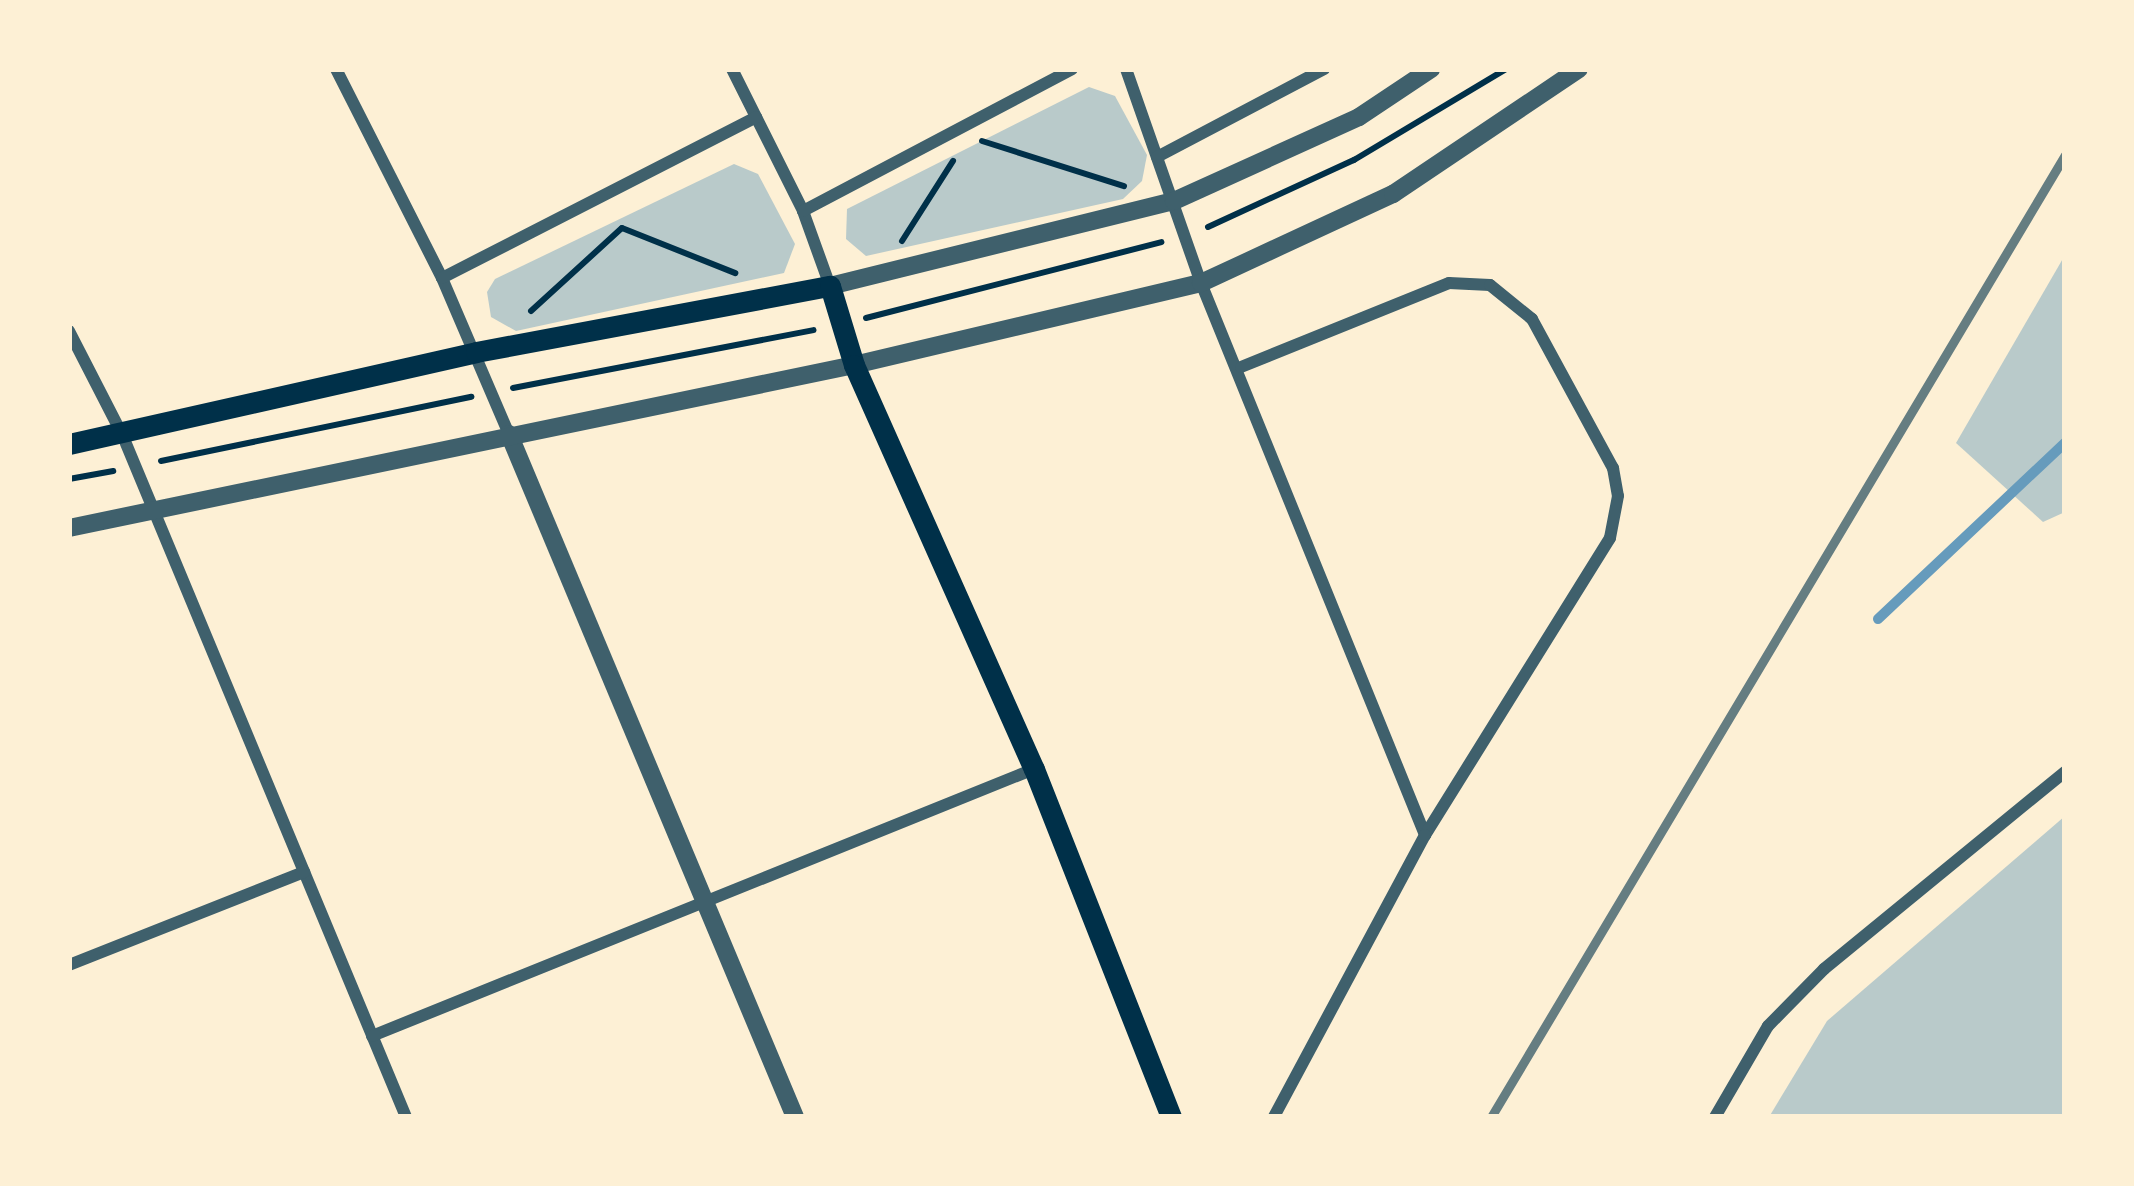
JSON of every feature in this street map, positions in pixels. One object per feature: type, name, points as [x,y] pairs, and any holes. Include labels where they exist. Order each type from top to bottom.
[{"type":"main road","points":[[69,444],[482,351],[830,286],[854,365],[1034,769],[1172,1117]]},
{"type":"street","points":[[336,69],[482,351],[509,434],[795,1117]]},
{"type":"street","points":[[732,69],[803,211],[830,286],[1174,201],[1359,117],[1431,69]]},
{"type":"street","points":[[803,211],[1072,69]]},
{"type":"street","points":[[1126,69],[1201,283],[1240,367],[1425,835]]},
{"type":"street","points":[[1157,157],[1324,69]]},
{"type":"street","points":[[69,527],[854,365],[1201,283],[1393,194],[1579,69]]},
{"type":"street","points":[[442,278],[756,117]]},
{"type":"street","points":[[1240,367],[1449,283],[1476,282],[1513,298],[1532,319],[1613,468],[1617,511],[1610,538],[1425,835],[1274,1117]]},
{"type":"street","points":[[69,331],[122,434],[406,1117]]},
{"type":"street","points":[[372,1036],[1034,769]]},
{"type":"street","points":[[1715,1117],[1768,1026],[1824,969],[2065,772]]},
{"type":"street","points":[[69,965],[304,872]]},
{"type":"path","points":[[969,137],[1174,201]]},
{"type":"path","points":[[880,274],[956,157]]},
{"type":"path","points":[[482,351],[622,228],[788,294]]},
{"type":"shaded area","points":[[1089,87],[1115,96],[1147,155],[1142,181],[1123,199],[866,256],[846,239],[847,209]]},
{"type":"shaded area","points":[[734,164],[758,174],[795,244],[784,273],[516,331],[491,317],[487,292],[495,279]]},
{"type":"shaded area","points":[[2065,255],[2065,512],[2043,522],[1956,443]]},
{"type":"shaded area","points":[[2065,816],[2065,1117],[1769,1117],[1827,1021]]},
{"type":"waterway","points":[[1878,619],[2065,443]]},
{"type":"railway","points":[[1491,1117],[2065,155]]}]
